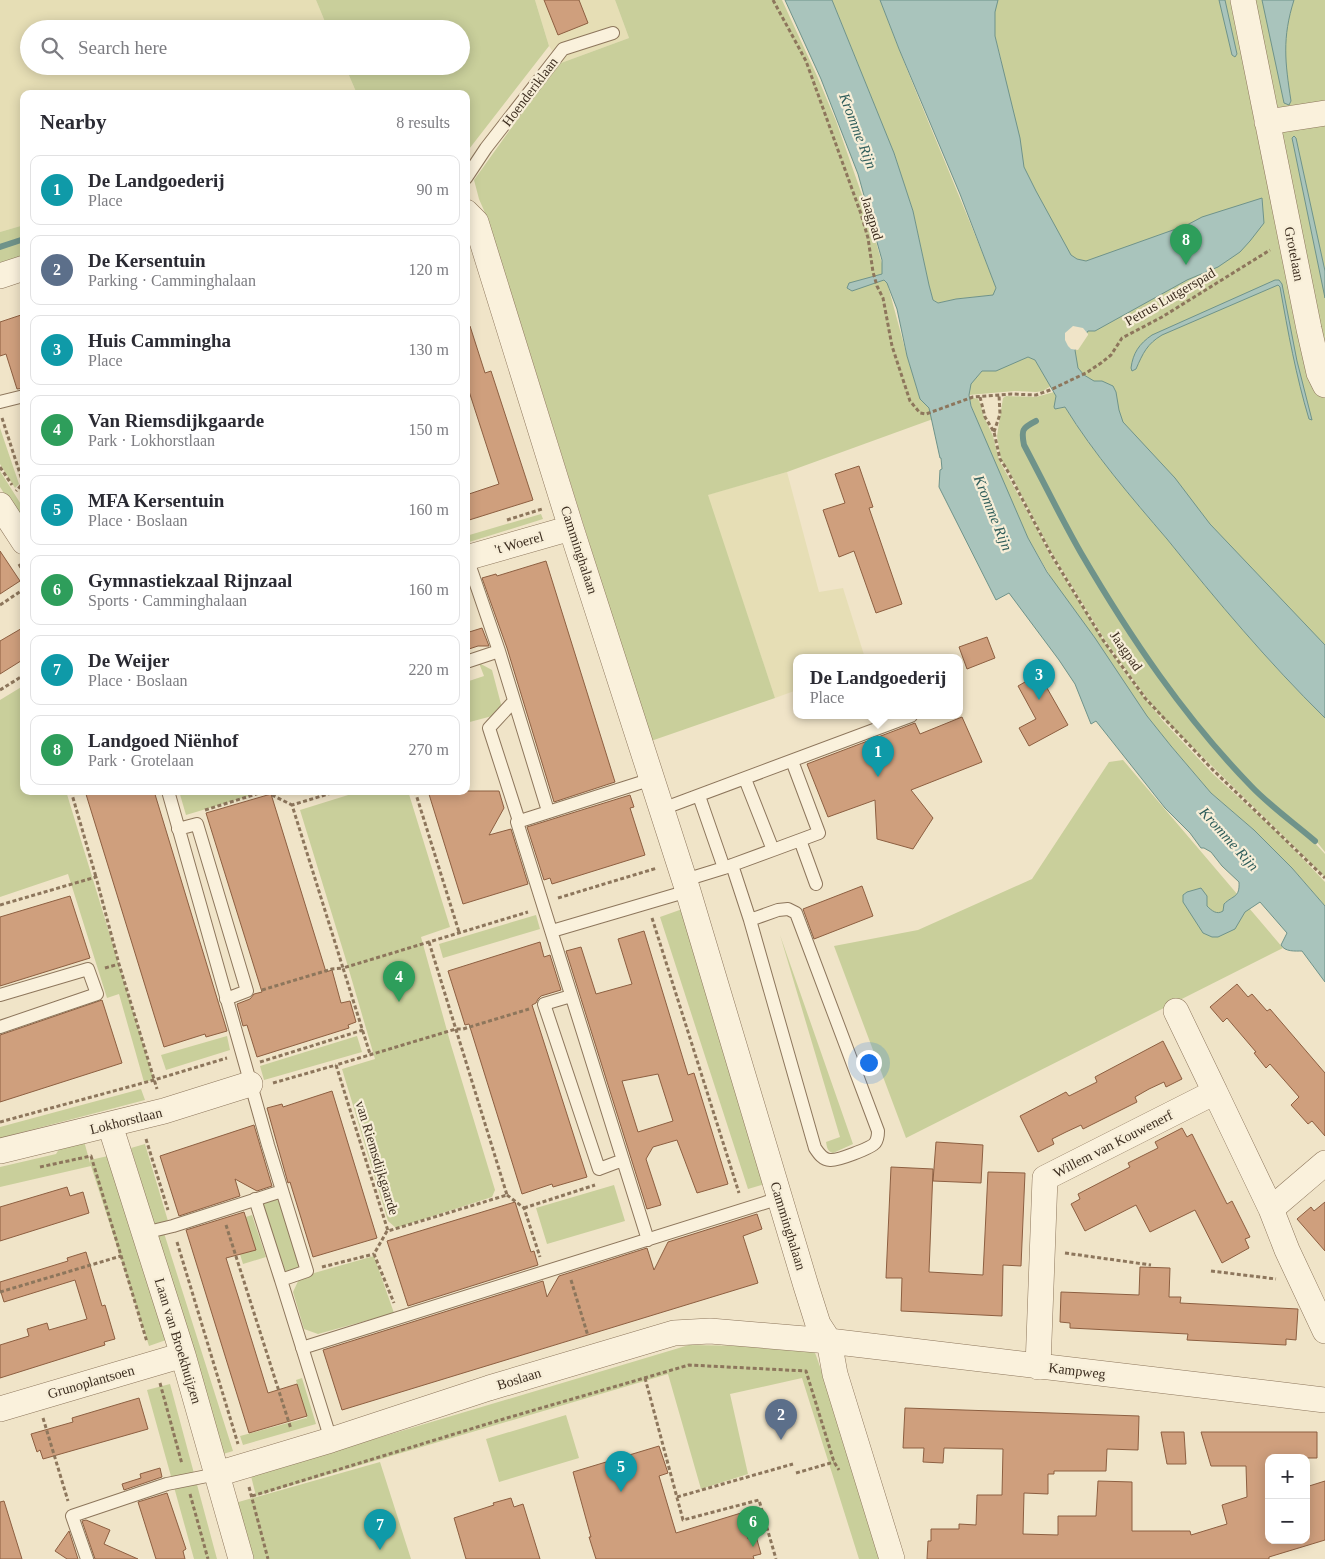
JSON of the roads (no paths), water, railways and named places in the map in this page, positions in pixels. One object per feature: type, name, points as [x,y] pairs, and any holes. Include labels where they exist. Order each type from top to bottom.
[{"type":"street","name":"Grotelaan","points":[[1243,0],[1319,373],[1325,386]]},
{"type":"street","points":[[1267,122],[1325,113]]},
{"type":"street","name":"Camminghalaan","points":[[470,216],[476,222],[662,809],[680,890],[780,1198],[818,1324],[829,1341],[835,1374],[892,1559]]},
{"type":"street","points":[[0,276],[20,269]]},
{"type":"street","points":[[8,499],[20,531]]},
{"type":"street","name":"'t Woerel","points":[[470,556],[572,528]]},
{"type":"street","points":[[1176,1010],[1271,1209],[1287,1250],[1325,1331]]},
{"type":"street","name":"Lokhorstlaan","points":[[0,1152],[164,1111],[248,1075]]},
{"type":"street","name":"Willem van Kouwenerf","points":[[1038,1367],[1045,1178],[1215,1092]]},
{"type":"street","name":"Laan van Broekhuijzen","points":[[110,1125],[182,1355],[241,1559]]},
{"type":"street","points":[[1271,1209],[1325,1163]]},
{"type":"street","name":"Boslaan","points":[[217,1474],[331,1440],[489,1388],[674,1333],[710,1331],[829,1341]]},
{"type":"street","name":"Kampweg","points":[[829,1341],[1325,1400]]},
{"type":"street","name":"Grunoplantsoen","points":[[0,1409],[182,1355]]},
{"type":"lane","name":"Hoenderiklaan","points":[[470,172],[486,148],[563,49],[613,33]]},
{"type":"lane","points":[[0,402],[20,397]]},
{"type":"lane","points":[[470,566],[499,651],[548,811]]},
{"type":"lane","points":[[470,661],[499,651]]},
{"type":"lane","points":[[514,701],[489,728],[648,1240]]},
{"type":"lane","points":[[662,809],[903,719]]},
{"type":"lane","points":[[552,931],[647,903],[680,890],[728,866],[819,833],[792,761]]},
{"type":"lane","points":[[519,821],[652,779]]},
{"type":"lane","points":[[745,779],[773,850]]},
{"type":"lane","points":[[169,795],[248,1075],[307,1271],[281,1280]]},
{"type":"lane","points":[[699,796],[750,920],[815,1148],[820,1156],[830,1160],[839,1159],[875,1144],[878,1138],[878,1131],[796,913],[788,909],[778,910],[750,920]]},
{"type":"lane","points":[[177,824],[197,824],[247,992],[226,998]]},
{"type":"lane","points":[[800,840],[816,884]]},
{"type":"lane","points":[[0,995],[88,969],[97,994],[0,1027]]},
{"type":"lane","points":[[572,996],[544,1004],[598,1169],[623,1160]]},
{"type":"lane","points":[[144,1233],[172,1226],[282,1190]]},
{"type":"lane","points":[[302,1348],[780,1198]]},
{"type":"lane","points":[[255,1199],[331,1440]]},
{"type":"lane","points":[[87,1559],[72,1516],[167,1484],[217,1474]]},
{"type":"water","name":"Kromme Rijn","points":[[785,0],[832,0],[894,153],[913,211],[933,300],[938,303],[993,295],[996,288],[960,194],[880,0],[998,0],[995,12],[995,36],[1020,138],[1024,167],[1071,255],[1077,259],[1086,261],[1187,225],[1202,217],[1262,198],[1264,223],[1240,252],[1218,267],[1187,280],[1095,331],[1088,331],[1075,350],[1078,368],[1084,375],[1094,381],[1102,381],[1113,386],[1123,422],[1175,478],[1210,524],[1325,645],[1325,718],[1243,631],[1113,475],[1065,407],[1055,409],[1056,396],[1035,360],[1028,357],[996,371],[982,371],[971,384],[969,395],[971,406],[1028,538],[1047,572],[1095,638],[1147,716],[1211,793],[1254,830],[1292,868],[1325,906],[1325,982],[1302,951],[1290,951],[1281,945],[1287,933],[1260,902],[1245,912],[1235,929],[1218,937],[1212,937],[1203,933],[1183,902],[1183,895],[1201,888],[1207,896],[1207,906],[1219,913],[1223,911],[1224,904],[1237,894],[1239,882],[1222,866],[1211,852],[1201,848],[1190,833],[1165,808],[1096,721],[1091,724],[1075,684],[1009,593],[996,600],[939,487],[940,470],[942,469],[941,458],[929,408],[920,399],[907,356],[897,309],[887,283],[884,280],[852,291],[847,288],[849,283],[882,274],[882,260],[858,174],[821,79]]},
{"type":"water","points":[[1219,0],[1225,0],[1237,54],[1235,57],[1232,55]]},
{"type":"water","points":[[1262,0],[1294,0],[1286,38],[1286,62],[1291,101],[1289,105],[1284,103]]},
{"type":"water","points":[[1294,136],[1296,138],[1325,271],[1325,298],[1292,138]]},
{"type":"water","points":[[1275,280],[1279,280],[1282,284],[1297,361],[1312,420],[1309,419],[1300,387],[1280,287],[1278,285],[1162,335],[1149,345],[1136,369],[1132,371],[1135,353],[1140,345],[1152,335]]},
{"type":"waterway","points":[[0,247],[20,240]]},
{"type":"waterway","points":[[1036,421],[1025,428],[1023,433],[1024,445],[1081,553],[1119,615],[1159,675],[1226,760],[1266,800],[1315,841]]},
{"type":"place","name":"Landgoed Niënhof","points":[[1186,265]]},
{"type":"place","name":"Huis Cammingha","points":[[1039,700]]},
{"type":"place","name":"De Landgoederij","points":[[878,777]]},
{"type":"place","name":"Van Riemsdijkgaarde","points":[[399,1002]]},
{"type":"place","name":"De Kersentuin","points":[[781,1440]]},
{"type":"place","name":"MFA Kersentuin","points":[[621,1492]]},
{"type":"place","name":"Gymnastiekzaal Rijnzaal","points":[[753,1547]]},
{"type":"place","name":"De Weijer","points":[[380,1550]]}]
